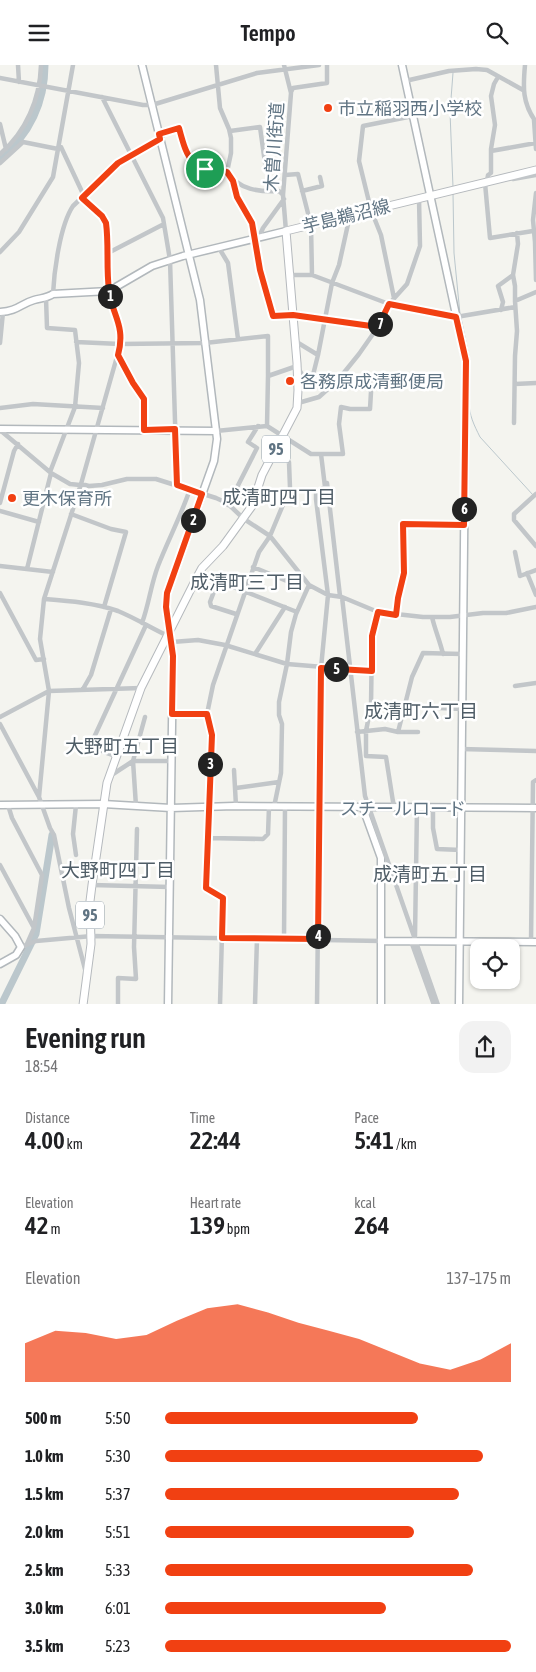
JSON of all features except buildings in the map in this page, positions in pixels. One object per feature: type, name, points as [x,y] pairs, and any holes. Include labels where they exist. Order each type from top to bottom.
[{"type":"main road","name":"芋島鵜沼線","points":[[83,1004],[92,936],[90,901],[92,885],[103,805],[116,756],[141,688],[169,638],[202,568],[223,546],[244,519],[254,501],[262,475],[284,435],[298,403],[297,366],[286,231],[536,169]]},
{"type":"street","points":[[18,65],[19,82]]},
{"type":"street","points":[[0,154],[16,138],[27,121],[42,86],[41,65]]},
{"type":"street","points":[[0,252],[18,232],[53,177],[73,65]]},
{"type":"street","points":[[142,65],[200,299],[217,439],[216,453],[167,593],[166,607],[173,656],[168,1004]]},
{"type":"street","points":[[216,65],[220,108],[231,138],[231,153],[227,172],[233,181],[237,197],[252,223],[257,238],[260,270],[273,316],[293,315],[378,327]]},
{"type":"street","points":[[0,78],[143,105],[152,105],[257,73],[285,67],[319,65]]},
{"type":"street","points":[[291,93],[293,89],[327,83],[327,65]]},
{"type":"street","points":[[402,65],[459,317],[466,361],[458,1004]]},
{"type":"street","points":[[450,65],[451,71]]},
{"type":"street","points":[[525,65],[523,90],[526,104],[535,121],[536,149]]},
{"type":"street","name":"木曽川街道","points":[[285,67],[291,93],[284,197],[286,231]]},
{"type":"street","points":[[406,81],[451,71],[476,69],[488,71],[523,90]]},
{"type":"street","points":[[498,77],[491,96],[495,125],[491,151],[491,173],[485,182],[490,238],[533,231]]},
{"type":"street","points":[[102,97],[164,224],[170,260],[177,485]]},
{"type":"street","points":[[394,298],[381,235],[371,210],[359,161],[363,125],[413,116]]},
{"type":"street","points":[[0,124],[6,149]]},
{"type":"street","points":[[230,131],[260,127],[265,163]]},
{"type":"street","points":[[53,294],[55,263],[68,213],[108,171],[160,137],[179,128],[186,154],[193,161],[205,169],[227,172]]},
{"type":"street","points":[[0,163],[23,142],[61,147],[83,197],[102,216],[106,223],[109,291],[120,326],[118,355],[44,599],[40,639],[49,691],[38,797]]},
{"type":"street","points":[[491,151],[536,143]]},
{"type":"street","points":[[285,175],[298,174],[311,225],[312,275]]},
{"type":"street","points":[[485,182],[536,175]]},
{"type":"street","points":[[302,191],[322,186],[320,177]]},
{"type":"street","points":[[233,181],[251,190],[279,191],[284,197],[257,238]]},
{"type":"street","points":[[536,193],[533,220],[536,280]]},
{"type":"street","points":[[298,403],[319,397],[338,380],[378,327],[389,304],[407,284],[420,246],[419,198]]},
{"type":"street","points":[[268,376],[297,366],[308,385],[318,355],[332,283],[339,265],[350,215]]},
{"type":"street","points":[[108,253],[164,224]]},
{"type":"street","points":[[0,343],[2,312],[16,309],[35,300],[46,299],[53,294],[109,291],[152,266],[286,231]]},
{"type":"street","points":[[514,423],[517,331],[513,275],[518,244],[517,233]]},
{"type":"street","points":[[218,248],[228,263],[238,339]]},
{"type":"street","points":[[290,275],[312,275],[389,304],[459,317],[515,307]]},
{"type":"street","points":[[501,310],[503,303],[498,286],[513,275]]},
{"type":"street","points":[[515,301],[536,292]]},
{"type":"street","points":[[27,569],[51,473],[75,407],[79,363],[75,331],[47,328],[46,299]]},
{"type":"street","points":[[76,342],[120,344],[205,343],[268,336],[267,426]]},
{"type":"street","points":[[295,341],[318,355]]},
{"type":"street","points":[[118,355],[144,399],[144,430]]},
{"type":"street","points":[[0,429],[175,429],[216,431],[267,426],[284,435],[311,454],[344,454],[339,424],[341,407],[370,409],[371,392],[368,382],[382,376],[404,376]]},
{"type":"street","points":[[515,384],[536,383]]},
{"type":"street","points":[[0,408],[33,404],[103,407]]},
{"type":"street","points":[[228,505],[257,448],[248,442],[258,427]]},
{"type":"street","points":[[0,429],[51,473],[70,484],[89,486],[127,479],[156,479],[216,498],[270,536],[309,585],[328,595],[341,597],[378,612],[432,617],[506,613],[536,607]]},
{"type":"street","points":[[0,503],[14,451],[18,444]]},
{"type":"street","points":[[220,1004],[223,898],[206,888],[212,735],[207,714],[213,685],[225,645],[253,567],[259,552],[270,536],[290,488],[289,462],[274,454]]},
{"type":"street","points":[[317,1004],[321,668],[328,595],[316,499],[316,492],[325,487],[321,454]]},
{"type":"street","points":[[324,474],[326,474],[366,808],[380,858],[380,1004]]},
{"type":"street","points":[[91,744],[117,689],[144,624],[157,568],[183,510],[190,489]]},
{"type":"street","points":[[535,495],[514,514],[514,520],[536,545]]},
{"type":"street","points":[[0,511],[39,522]]},
{"type":"street","points":[[71,514],[111,529],[126,532],[104,607]]},
{"type":"street","points":[[396,615],[404,573],[403,524],[464,525]]},
{"type":"street","points":[[516,552],[520,576],[536,570]]},
{"type":"street","points":[[0,566],[53,572]]},
{"type":"street","points":[[253,567],[294,584],[300,574]]},
{"type":"street","points":[[528,573],[536,595]]},
{"type":"street","points":[[236,614],[211,606],[210,603],[218,581],[297,612]]},
{"type":"street","points":[[207,838],[263,839],[268,834],[271,807],[279,782],[282,724],[279,715],[279,702],[291,632],[297,612],[309,585]]},
{"type":"street","points":[[0,593],[36,660],[44,659]]},
{"type":"street","points":[[44,599],[87,603],[104,607],[144,624],[169,638],[198,640],[225,645],[287,664],[372,671]]},
{"type":"street","points":[[255,654],[285,607]]},
{"type":"street","points":[[83,689],[91,675],[111,609]]},
{"type":"street","points":[[378,612],[372,636],[371,706],[366,731],[366,756],[386,757],[394,807]]},
{"type":"street","points":[[432,617],[443,654]]},
{"type":"street","points":[[398,732],[412,677],[423,653],[462,654]]},
{"type":"street","points":[[515,686],[536,683]]},
{"type":"street","points":[[0,717],[49,691],[141,688]]},
{"type":"street","points":[[404,704],[418,707],[462,709]]},
{"type":"street","points":[[172,714],[207,714]]},
{"type":"street","points":[[136,806],[133,761],[145,717]]},
{"type":"street","points":[[0,724],[38,797],[54,835],[76,938],[87,977]]},
{"type":"street","points":[[358,732],[385,729],[398,732],[418,732]]},
{"type":"street","points":[[78,743],[91,744],[104,752],[116,756]]},
{"type":"street","points":[[462,749],[536,751]]},
{"type":"street","points":[[109,777],[133,761],[172,761]]},
{"type":"street","points":[[234,771],[236,806]]},
{"type":"street","points":[[26,945],[36,941],[92,936],[534,942],[535,808],[533,782],[536,780]]},
{"type":"street","points":[[236,787],[279,782]]},
{"type":"street","name":"スチールロード","points":[[0,805],[103,805],[170,808],[236,806],[535,808]]},
{"type":"street","points":[[0,964],[16,955],[26,945],[34,928],[42,875],[12,818],[8,805]]},
{"type":"street","points":[[76,805],[73,834],[76,855]]},
{"type":"street","points":[[284,939],[285,807]]},
{"type":"street","points":[[366,808],[434,1004]]},
{"type":"street","points":[[418,808],[413,941],[438,1004]]},
{"type":"street","points":[[433,808],[437,849],[461,850]]},
{"type":"street","points":[[118,1004],[118,978],[136,979],[137,829]]},
{"type":"street","points":[[0,865],[34,928]]},
{"type":"street","points":[[92,885],[170,887]]},
{"type":"street","points":[[0,919],[26,945]]},
{"type":"street","points":[[255,1004],[257,938]]},
{"type":"waterway","points":[[0,158],[20,139],[34,117],[42,92],[45,65]]},
{"type":"waterway","points":[[453,73],[450,112],[453,187]]},
{"type":"waterway","points":[[453,193],[454,253],[460,314]]},
{"type":"waterway","points":[[461,318],[469,356],[469,385]]},
{"type":"waterway","points":[[469,402],[471,416],[480,437],[533,495]]},
{"type":"waterway","points":[[1,1004],[36,934],[52,835]]},
{"type":"place","name":"市立稲羽西小学校","points":[[328,108]]},
{"type":"place","name":"各務原成清郵便局","points":[[290,381]]},
{"type":"place","name":"更木保育所","points":[[12,498]]},
{"type":"district","name":"成清町四丁目","points":[[279,497]]},
{"type":"district","name":"成清町三丁目","points":[[247,582]]},
{"type":"district","name":"成清町六丁目","points":[[421,711]]},
{"type":"district","name":"大野町五丁目","points":[[122,746]]},
{"type":"district","name":"大野町四丁目","points":[[118,870]]},
{"type":"district","name":"成清町五丁目","points":[[430,874]]},
{"type":"route","points":[[179,128],[186,154],[205,169],[227,172],[233,181],[237,197],[252,223],[260,270],[273,316],[293,315],[378,327],[389,304],[456,317],[466,361],[464,525],[403,524],[404,573],[396,615],[378,612],[372,636],[372,671],[321,668],[318,939],[222,938],[223,898],[206,888],[212,735],[207,714],[172,714],[173,656],[166,607],[167,593],[202,494],[177,485],[175,429],[144,430],[144,399],[118,355],[120,326],[109,291],[106,223],[102,216],[82,198],[118,163],[160,139],[159,134],[179,128]]}]
